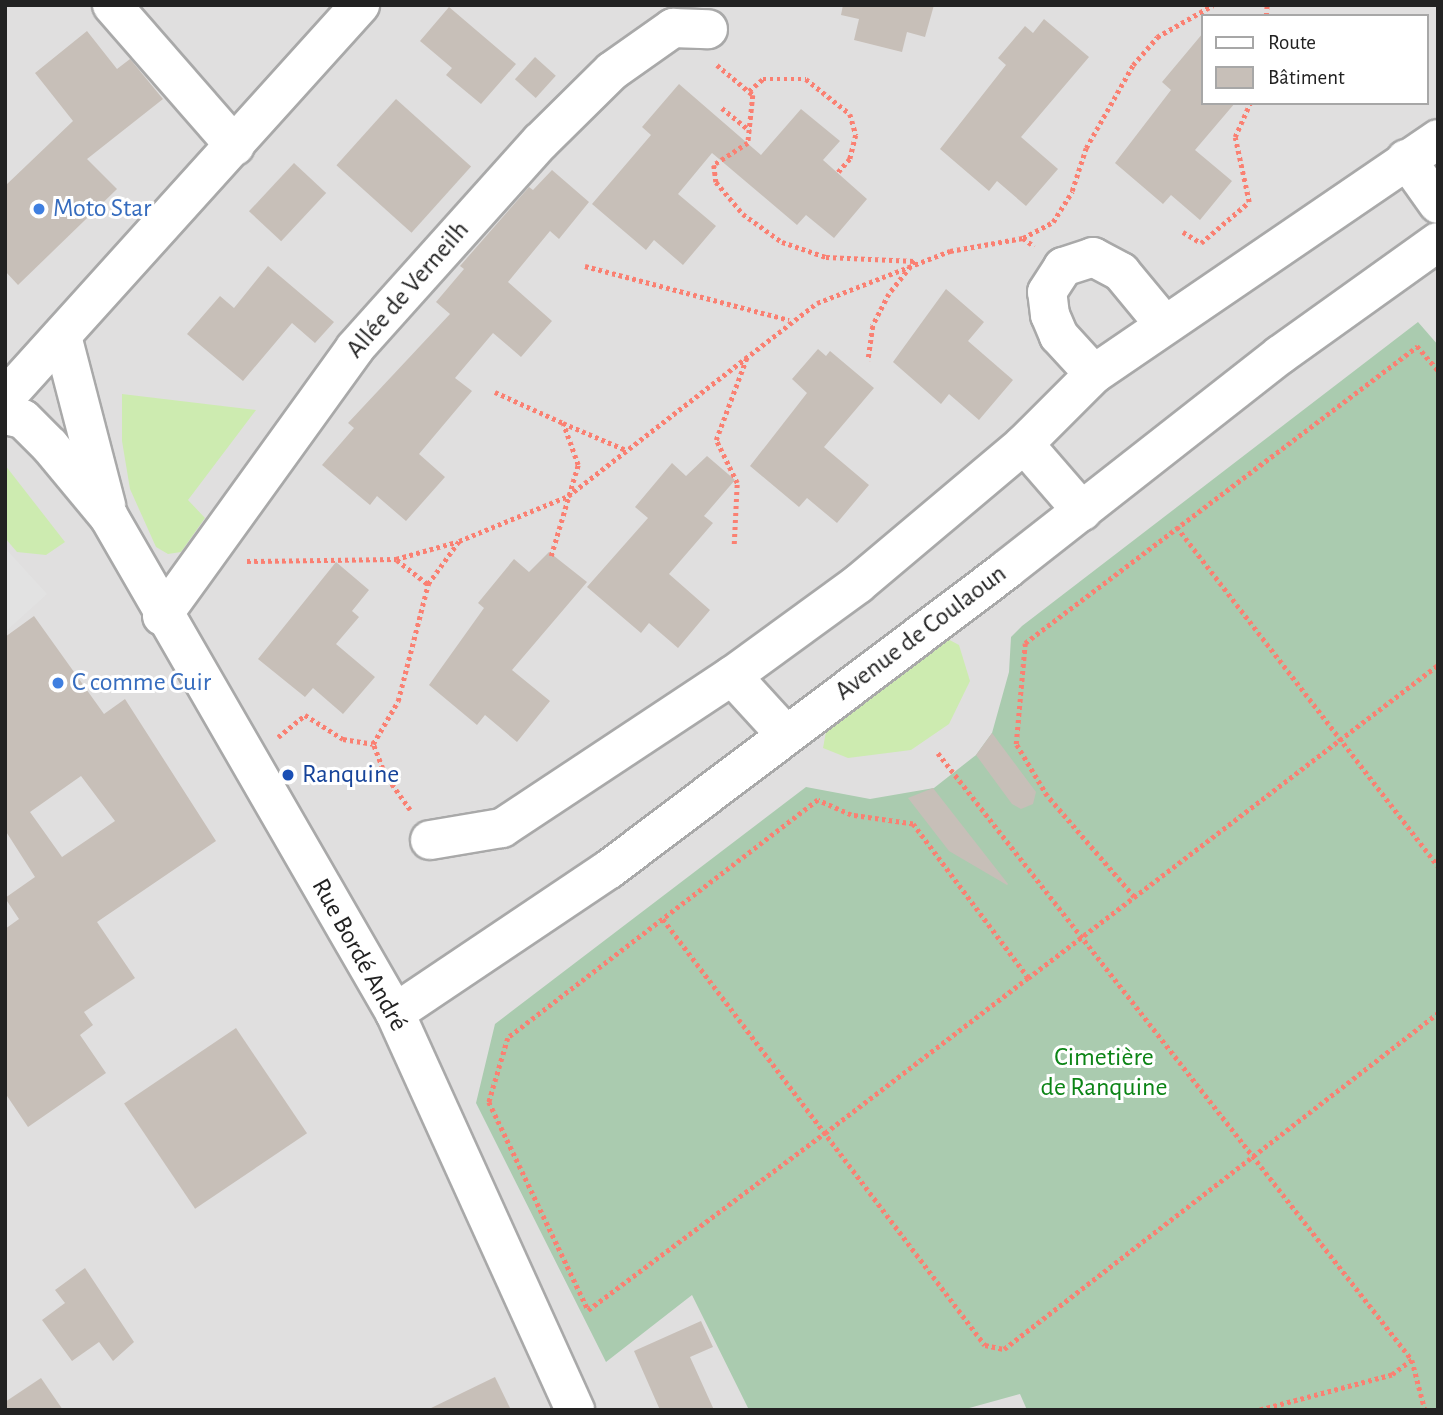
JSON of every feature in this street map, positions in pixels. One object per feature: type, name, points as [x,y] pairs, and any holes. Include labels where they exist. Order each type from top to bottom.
[{"type":"street","points":[[112,5],[235,146]]},
{"type":"street","points":[[5,398],[360,5]]},
{"type":"street","name":"Allée de Verneilh","points":[[162,616],[208,557],[355,348],[540,142],[612,71],[691,28]]},
{"type":"street","points":[[430,840],[502,828],[732,676],[858,584],[1024,444],[1094,374],[1438,139]]},
{"type":"street","points":[[1406,159],[1438,204]]},
{"type":"street","name":"Avenue de Coulaoun","points":[[395,1013],[608,870],[1082,510],[1280,355],[1438,242]]},
{"type":"street","points":[[1094,374],[1059,336],[1049,315],[1047,292],[1063,267],[1093,257],[1121,272],[1164,324]]},
{"type":"street","name":"Rue Bordé André","points":[[62,336],[109,517]]},
{"type":"street","name":"Rue Bordé André","points":[[5,415],[23,419],[50,446],[109,517],[162,616],[395,1013],[575,1410]]},
{"type":"street","points":[[1024,444],[1082,510]]},
{"type":"street","points":[[732,676],[786,735]]},
{"type":"path","points":[[208,557],[396,559],[458,541],[568,496],[789,320],[915,261],[1023,238],[1053,222],[1072,191],[1086,148],[1133,65],[1157,37],[1213,5]]},
{"type":"path","points":[[691,28],[749,91],[755,115],[748,143],[714,165],[716,182],[743,214],[782,242],[826,257],[915,261]]},
{"type":"path","points":[[749,91],[763,79],[806,79],[850,114],[856,135],[849,159],[837,174]]},
{"type":"path","points":[[1183,232],[1200,243],[1249,202],[1235,137],[1249,105]]},
{"type":"path","points":[[722,108],[750,131]]},
{"type":"path","points":[[1023,238],[1063,267]]},
{"type":"path","points":[[868,361],[876,318],[915,261]]},
{"type":"path","points":[[585,266],[789,320]]},
{"type":"path","points":[[1134,897],[1047,796],[1040,775],[1016,744],[1026,643],[1417,346],[1438,370]]},
{"type":"path","points":[[734,544],[737,483],[716,440],[749,354]]},
{"type":"path","points":[[495,392],[626,450]]},
{"type":"path","points":[[551,556],[578,465],[563,424]]},
{"type":"path","points":[[1177,527],[1438,866]]},
{"type":"path","points":[[373,744],[398,701],[428,584],[458,541]]},
{"type":"path","points":[[396,559],[428,584]]},
{"type":"path","points":[[1028,978],[914,824],[851,815],[818,800],[508,1038],[489,1102],[588,1310],[825,1133],[1438,665]]},
{"type":"path","points":[[269,745],[305,715],[343,739],[373,744]]},
{"type":"path","points":[[373,744],[385,775],[430,840]]},
{"type":"path","points":[[938,753],[1412,1360],[1425,1410]]},
{"type":"path","points":[[663,919],[985,1345],[1004,1349],[1438,1013]]},
{"type":"path","points":[[1260,1410],[1392,1375],[1412,1360]]},
{"type":"shaded area","points":[[5,5],[1438,5],[1438,1410],[5,1410]]},
{"type":"shaded area","points":[[5,548],[47,594],[5,632]]},
{"type":"green space","name":"Cimetière de Ranquine","points":[[1418,322],[1438,345],[1438,1410],[1027,1410],[1020,1394],[962,1410],[749,1410],[692,1295],[606,1362],[476,1103],[495,1024],[806,787],[870,799],[934,788],[976,755],[992,733],[1009,672],[1011,637],[1022,626]]},
{"type":"green space","points":[[122,394],[256,410],[188,500],[205,518],[181,552],[168,554],[156,547],[130,489],[122,441]]},
{"type":"green space","points":[[5,465],[65,542],[46,555],[17,552],[5,538]]},
{"type":"green space","points":[[944,637],[959,645],[970,681],[949,724],[911,750],[848,758],[823,748],[827,726]]},
{"type":"building","points":[[843,5],[934,5],[925,37],[907,32],[902,52],[854,40],[859,19],[841,15]]},
{"type":"building","points":[[449,7],[516,64],[481,104],[446,75],[452,68],[420,41]]},
{"type":"building","points":[[1044,19],[1089,57],[1021,137],[1058,169],[1026,206],[997,181],[989,191],[940,149],[1006,65],[998,58],[1025,26],[1033,33]]},
{"type":"building","points":[[87,31],[117,69],[130,59],[163,99],[87,159],[117,189],[18,285],[5,271],[5,186],[73,121],[35,73]]},
{"type":"building","points":[[1202,34],[1202,105],[1233,105],[1195,150],[1232,181],[1200,220],[1171,195],[1163,204],[1115,163],[1171,90],[1162,82]]},
{"type":"building","points":[[535,57],[556,76],[536,98],[515,79]]},
{"type":"building","points":[[679,84],[761,155],[801,109],[840,141],[823,160],[867,199],[834,238],[806,215],[797,225],[712,153],[678,194],[716,226],[683,265],[654,240],[646,250],[592,204],[651,135],[642,127]]},
{"type":"building","points":[[396,99],[471,167],[412,233],[336,165]]},
{"type":"building","points":[[294,163],[326,193],[281,241],[249,211]]},
{"type":"building","points":[[552,170],[589,202],[559,239],[550,231],[508,282],[552,321],[521,357],[493,333],[455,378],[472,391],[419,454],[445,477],[406,521],[377,496],[370,505],[322,465],[354,428],[348,423],[450,314],[436,302],[464,269],[460,266],[529,187],[533,190]]},
{"type":"building","points":[[268,266],[334,322],[315,343],[292,323],[243,381],[187,334],[220,296],[234,308]]},
{"type":"building","points":[[946,289],[984,322],[968,341],[1013,380],[979,420],[949,394],[941,404],[893,362]]},
{"type":"building","points":[[818,349],[826,356],[830,351],[874,388],[824,447],[869,485],[837,523],[807,498],[799,507],[750,466],[807,393],[792,379]]},
{"type":"building","points":[[707,456],[735,480],[704,516],[713,523],[669,574],[710,610],[678,648],[649,623],[641,633],[587,587],[648,518],[635,507],[672,463],[686,476]]},
{"type":"building","points":[[549,552],[587,582],[512,670],[550,701],[517,742],[485,715],[477,725],[429,685],[484,608],[478,603],[514,559],[529,572]]},
{"type":"building","points":[[336,562],[369,590],[352,611],[359,617],[336,644],[375,677],[343,714],[313,688],[305,697],[258,659]]},
{"type":"building","points":[[34,616],[104,714],[125,699],[216,841],[97,922],[135,978],[84,1012],[93,1025],[80,1035],[106,1073],[28,1127],[5,1093],[5,929],[19,919],[5,898],[35,877],[5,830],[5,637]],"holes":[[[81,776],[115,821],[62,857],[30,812]]]},
{"type":"building","points":[[992,733],[1036,792],[1033,804],[1021,809],[1012,804],[976,755]]},
{"type":"building","points":[[933,788],[1007,885],[949,851],[908,798]]},
{"type":"building","points":[[236,1028],[307,1133],[195,1209],[124,1103]]},
{"type":"building","points":[[85,1268],[134,1342],[113,1361],[99,1342],[72,1361],[42,1320],[65,1303],[55,1290]]},
{"type":"building","points":[[701,1321],[713,1347],[690,1357],[714,1410],[660,1410],[634,1351]]},
{"type":"building","points":[[495,1377],[511,1410],[427,1410]]},
{"type":"building","points":[[41,1378],[63,1410],[5,1410],[5,1402]]},
{"type":"place","name":"Moto Star","points":[[39,209]]},
{"type":"place","name":"C comme Cuir","points":[[58,683]]},
{"type":"place","name":"Ranquine","points":[[288,775]]}]
